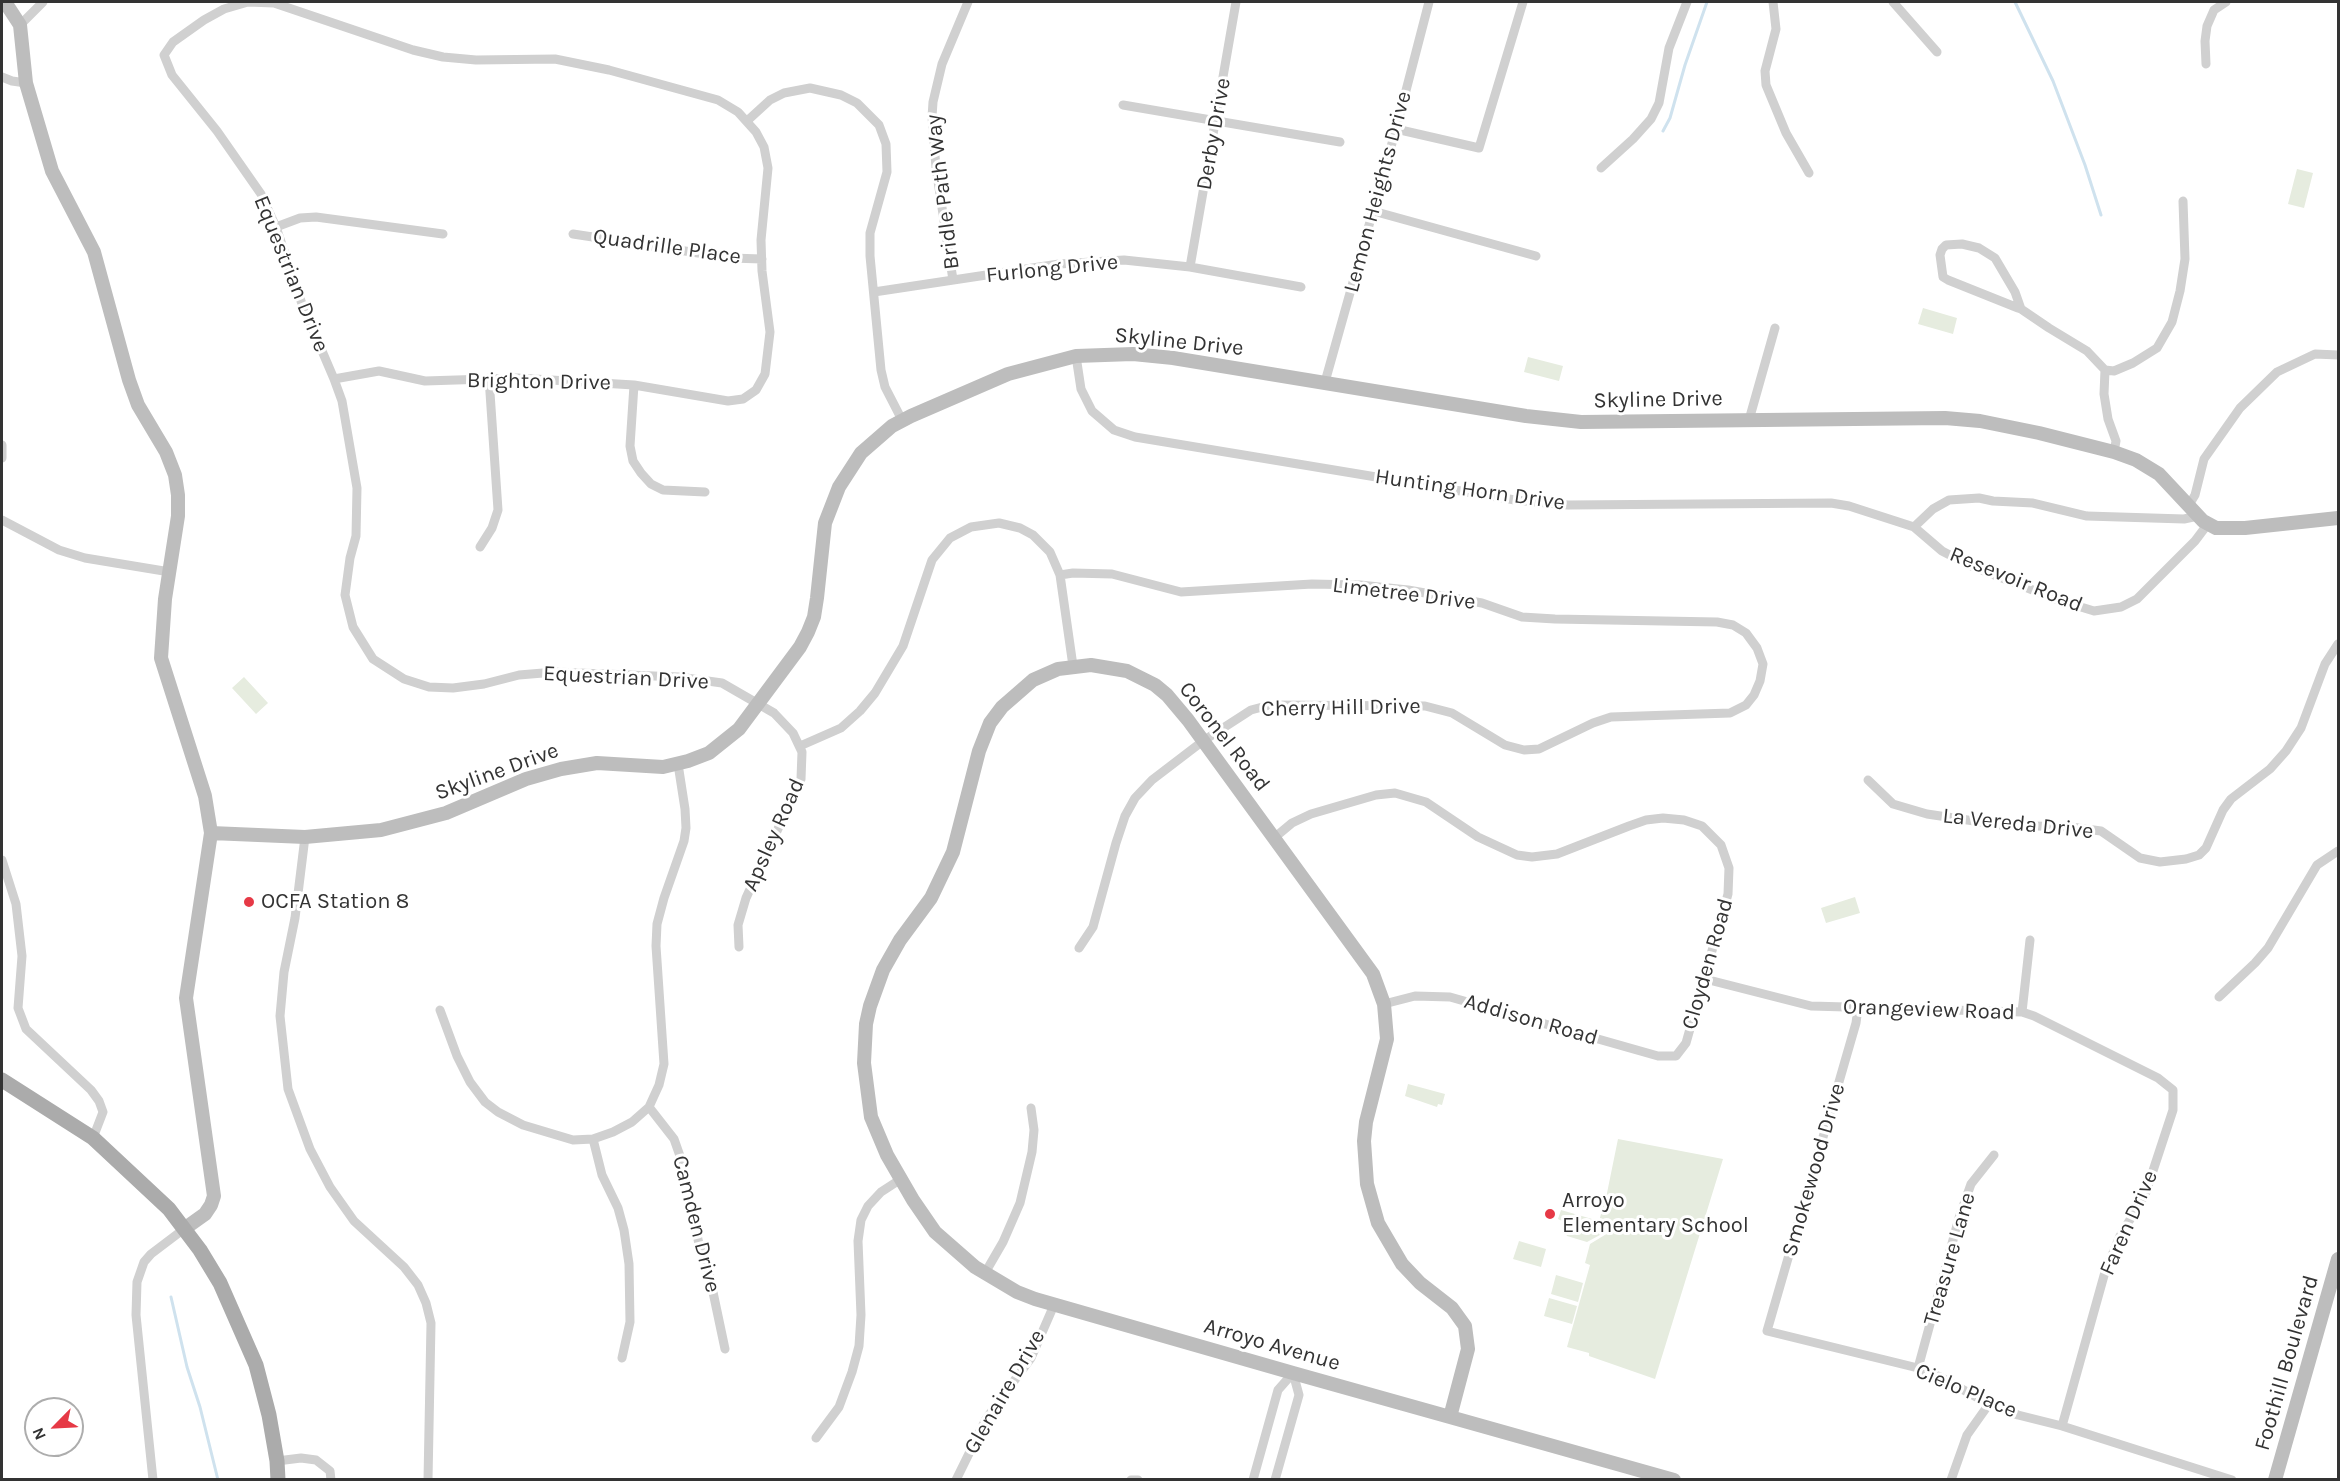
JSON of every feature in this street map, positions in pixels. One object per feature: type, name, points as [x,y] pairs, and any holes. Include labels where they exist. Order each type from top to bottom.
[{"type":"main road","points":[[2,1080],[93,1138],[169,1209],[184,1229],[220,1283],[256,1365],[278,1461],[278,1479]]},
{"type":"street","points":[[5,2],[20,25],[26,83],[52,171],[94,252],[129,380],[138,405],[166,452],[175,475],[178,495],[178,516],[161,658],[206,796],[211,833],[186,998],[214,1196],[205,1214],[151,1254],[140,1272],[136,1289],[136,1315],[153,1479]]},
{"type":"street","points":[[20,25],[43,2]]},
{"type":"street","name":"Equestrian Drive","points":[[747,121],[729,105],[718,100],[598,67],[555,59],[476,60],[443,57],[402,46],[274,3],[248,2],[224,9],[173,42],[164,55],[172,75],[217,131],[261,194],[276,226],[302,304],[342,402],[357,488],[356,536],[346,578],[345,595],[353,627],[374,659],[405,679],[429,687],[453,688],[484,684],[519,675],[555,672],[680,677],[722,683],[759,703]]},
{"type":"street","name":"Bridle Path Way","points":[[953,280],[936,168],[932,117],[942,64],[968,2]]},
{"type":"street","name":"Derby Drive","points":[[1191,267],[1236,2]]},
{"type":"street","name":"Lemon Heights Drive","points":[[1325,382],[1429,2]]},
{"type":"street","points":[[1396,129],[1479,148],[1523,2]]},
{"type":"street","points":[[1601,168],[1633,140],[1651,119],[1659,104],[1669,48],[1687,2]]},
{"type":"street","points":[[1773,2],[1776,29],[1765,71],[1766,85],[1786,133],[1809,173]]},
{"type":"street","points":[[1893,2],[1937,52]]},
{"type":"street","points":[[2206,64],[2207,26],[2214,10],[2226,2]]},
{"type":"street","points":[[2,77],[26,83]]},
{"type":"street","points":[[762,259],[762,224],[769,182],[768,168],[764,147],[747,121],[770,100],[784,93],[810,88],[841,95],[856,103],[879,125],[886,144],[888,163],[884,189],[870,233],[881,369],[885,387],[902,420]]},
{"type":"street","points":[[1122,105],[1340,142]]},
{"type":"street","points":[[2021,309],[2015,292],[1995,258],[1979,248],[1962,244],[1946,244],[1940,255],[1943,277],[2021,309],[2087,351],[2105,370],[2114,371],[2133,363],[2157,348],[2172,322],[2180,291],[2185,259],[2183,201]]},
{"type":"street","points":[[1373,211],[1536,256]]},
{"type":"street","points":[[276,226],[300,218],[316,217],[443,234]]},
{"type":"street","name":"Quadrille Place","points":[[573,234],[731,258],[762,259]]},
{"type":"street","name":"Brighton Drive","points":[[334,379],[379,371],[425,381],[518,378],[634,385],[728,401],[743,399],[756,390],[765,374],[769,353],[769,321],[762,259]]},
{"type":"street","name":"Furlong Drive","points":[[874,292],[1059,264],[1124,260],[1191,267],[1300,287]]},
{"type":"street","points":[[1749,420],[1775,328]]},
{"type":"street","name":"Skyline Drive","points":[[211,833],[305,837],[368,831],[424,820],[468,806],[526,779],[561,769],[597,763],[653,767],[678,764],[699,758],[720,746],[739,729],[800,647],[814,617],[823,534],[839,487],[861,453],[902,420],[1008,374],[1077,356],[1132,354],[1156,356],[1561,420],[1617,422],[1964,420],[1999,424],[2114,452],[2152,468],[2203,520]]},
{"type":"street","points":[[2189,505],[2195,495],[2204,459],[2240,408],[2277,372],[2315,354],[2338,355]]},
{"type":"street","name":"Hunting Horn Drive","points":[[1077,356],[1081,388],[1092,411],[1114,430],[1135,437],[1515,500],[1568,505],[1831,503],[1849,506],[1914,527]]},
{"type":"street","points":[[2105,370],[2104,394],[2108,419],[2116,441],[2114,452]]},
{"type":"street","points":[[480,547],[492,528],[498,510],[489,378]]},
{"type":"street","points":[[634,385],[630,446],[633,461],[651,484],[663,490],[705,492]]},
{"type":"street","points":[[2,445],[2,458]]},
{"type":"street","points":[[1914,527],[1932,509],[1949,500],[1979,498],[2033,503],[2087,516],[2203,520],[2216,528],[2233,529],[2338,518]]},
{"type":"street","points":[[2,520],[59,550],[85,558],[170,572]]},
{"type":"street","name":"Resevoir Road","points":[[1914,527],[1942,551],[1969,565],[2058,600],[2094,611],[2121,607],[2137,599],[2194,541],[2203,520]]},
{"type":"street","points":[[800,746],[841,728],[875,693],[903,646],[932,560],[942,545],[958,532],[971,527],[991,523],[1020,528],[1042,543],[1056,563],[1060,575],[1073,666]]},
{"type":"street","name":"Limetree Drive","points":[[1060,575],[1112,574],[1181,592],[1312,584],[1360,585],[1408,590],[1482,603],[1522,616],[1555,619],[1717,622],[1733,625],[1746,633],[1757,648],[1763,664]]},
{"type":"street","name":"La Vereda Drive","points":[[1868,780],[1893,804],[1927,814],[2001,825],[2071,826],[2101,831],[2139,858],[2160,862],[2186,859],[2199,855],[2206,848],[2223,810],[2231,799],[2270,769],[2286,751],[2301,728],[2325,664],[2338,644]]},
{"type":"street","name":"Cherry Hill Drive","points":[[1079,948],[1093,927],[1116,843],[1125,816],[1135,798],[1152,780],[1203,741],[1251,710],[1270,705],[1386,704],[1438,708],[1452,713],[1505,745],[1524,750],[1539,749],[1593,723],[1611,717],[1730,713],[1746,705],[1755,695],[1763,664]]},
{"type":"street","name":"Coronel Road","points":[[901,1179],[879,1137],[867,1098],[864,1044],[870,1006],[876,987],[900,940],[941,880],[953,852],[979,751],[990,723],[1002,707],[1033,680],[1058,669],[1091,665],[1127,671],[1155,685],[1178,706],[1373,974],[1384,1004],[1387,1039],[1367,1118],[1364,1141],[1367,1184],[1378,1223],[1402,1264],[1420,1283],[1452,1308],[1465,1326],[1468,1349],[1450,1417]]},
{"type":"street","name":"Apsley Road","points":[[739,947],[738,926],[747,898],[801,779],[800,746],[793,733],[759,703]]},
{"type":"street","points":[[441,1010],[457,1056],[470,1082],[485,1102],[498,1112],[523,1125],[573,1140],[593,1138],[613,1132],[632,1122],[649,1107],[659,1085],[664,1064],[656,946],[657,924],[684,841],[686,828],[678,764]]},
{"type":"street","name":"Cloyden Road","points":[[1274,838],[1292,823],[1311,814],[1376,795],[1395,794],[1426,802],[1500,849],[1532,857],[1572,850],[1646,820],[1663,818],[1684,820],[1702,826],[1721,845],[1730,868],[1728,894],[1686,1043],[1677,1056]]},
{"type":"street","points":[[305,837],[295,918],[284,972],[280,1016],[288,1089],[310,1149],[330,1187],[354,1221],[404,1267],[426,1303],[431,1323],[428,1479]]},
{"type":"street","points":[[2219,997],[2256,963],[2268,948],[2317,865],[2338,850]]},
{"type":"street","points":[[2,860],[16,904],[22,956],[18,1008],[26,1029],[91,1090],[99,1101],[103,1112],[93,1138]]},
{"type":"street","points":[[2022,1012],[2031,940]]},
{"type":"street","name":"Orangeview Road","points":[[1705,979],[1794,1003],[1858,1008],[2022,1012],[2158,1078],[2173,1090]]},
{"type":"street","name":"Addison Road","points":[[1384,1004],[1415,996],[1450,997],[1658,1056],[1677,1056]]},
{"type":"street","name":"Smokewood Drive","points":[[1767,1331],[1850,1045],[1858,1008]]},
{"type":"street","name":"Faren Drive","points":[[2062,1426],[2105,1272],[2120,1236],[2145,1195],[2173,1110],[2173,1090]]},
{"type":"street","name":"Camden Drive","points":[[649,1107],[674,1139],[680,1156],[725,1349]]},
{"type":"street","points":[[985,1273],[1003,1242],[1020,1203],[1032,1152],[1034,1130],[1031,1108]]},
{"type":"street","points":[[593,1138],[602,1175],[621,1219],[629,1264],[630,1322],[622,1358]]},
{"type":"street","name":"Treasure Lane","points":[[1918,1368],[1959,1218],[1971,1184],[1994,1155]]},
{"type":"street","points":[[816,1437],[838,1407],[852,1372],[859,1346],[861,1315],[858,1241],[861,1220],[868,1206],[881,1192],[901,1179]]},
{"type":"street","name":"Arroyo Avenue","points":[[901,1179],[935,1232],[965,1260],[1017,1292],[1054,1305],[1450,1417],[1645,1476],[1674,1479]]},
{"type":"street","name":"Foothill Boulevard","points":[[2276,1479],[2338,1260]]},
{"type":"street","name":"Glenaire Drive","points":[[956,1479],[986,1419],[1031,1358],[1054,1305]]},
{"type":"street","name":"Cielo Place","points":[[1767,1331],[1918,1368],[2018,1416],[2062,1426],[2232,1479]]},
{"type":"street","points":[[1253,1479],[1278,1390],[1293,1372]]},
{"type":"street","points":[[1275,1479],[1299,1395],[1293,1372]]},
{"type":"street","points":[[1951,1479],[1967,1435],[1989,1404]]},
{"type":"street","points":[[278,1461],[301,1458],[316,1460],[330,1471],[331,1479]]},
{"type":"shaded area","points":[[2297,169],[2313,173],[2304,208],[2288,204]]},
{"type":"shaded area","points":[[1923,308],[1957,318],[1953,334],[1918,324]]},
{"type":"shaded area","points":[[1528,357],[1563,366],[1559,381],[1524,372]]},
{"type":"shaded area","points":[[244,677],[268,703],[256,714],[232,688]]},
{"type":"shaded area","points":[[1855,897],[1860,913],[1826,923],[1821,908]]},
{"type":"shaded area","points":[[1408,1084],[1445,1094],[1442,1105],[1438,1104],[1437,1107],[1405,1096]]},
{"type":"shaded area","points":[[1618,1139],[1723,1159],[1655,1379],[1589,1356],[1589,1353],[1567,1347],[1590,1265],[1585,1263],[1590,1244],[1613,1230],[1587,1242],[1567,1236],[1563,1228],[1564,1222],[1558,1219],[1561,1210],[1599,1221]]},
{"type":"shaded area","points":[[1519,1241],[1546,1249],[1541,1267],[1513,1259]]},
{"type":"shaded area","points":[[1556,1275],[1583,1283],[1578,1302],[1551,1294]]},
{"type":"shaded area","points":[[1549,1298],[1577,1306],[1572,1324],[1544,1316]]},
{"type":"waterway","points":[[1663,131],[1670,118],[1685,65],[1707,2]]},
{"type":"waterway","points":[[2015,2],[2053,81],[2101,215]]},
{"type":"waterway","points":[[171,1297],[187,1367],[200,1407],[218,1480]]},
{"type":"place","name":"OCFA Station 8","points":[[249,902]]},
{"type":"place","name":"Arroyo Elementary School","points":[[1550,1214]]}]
